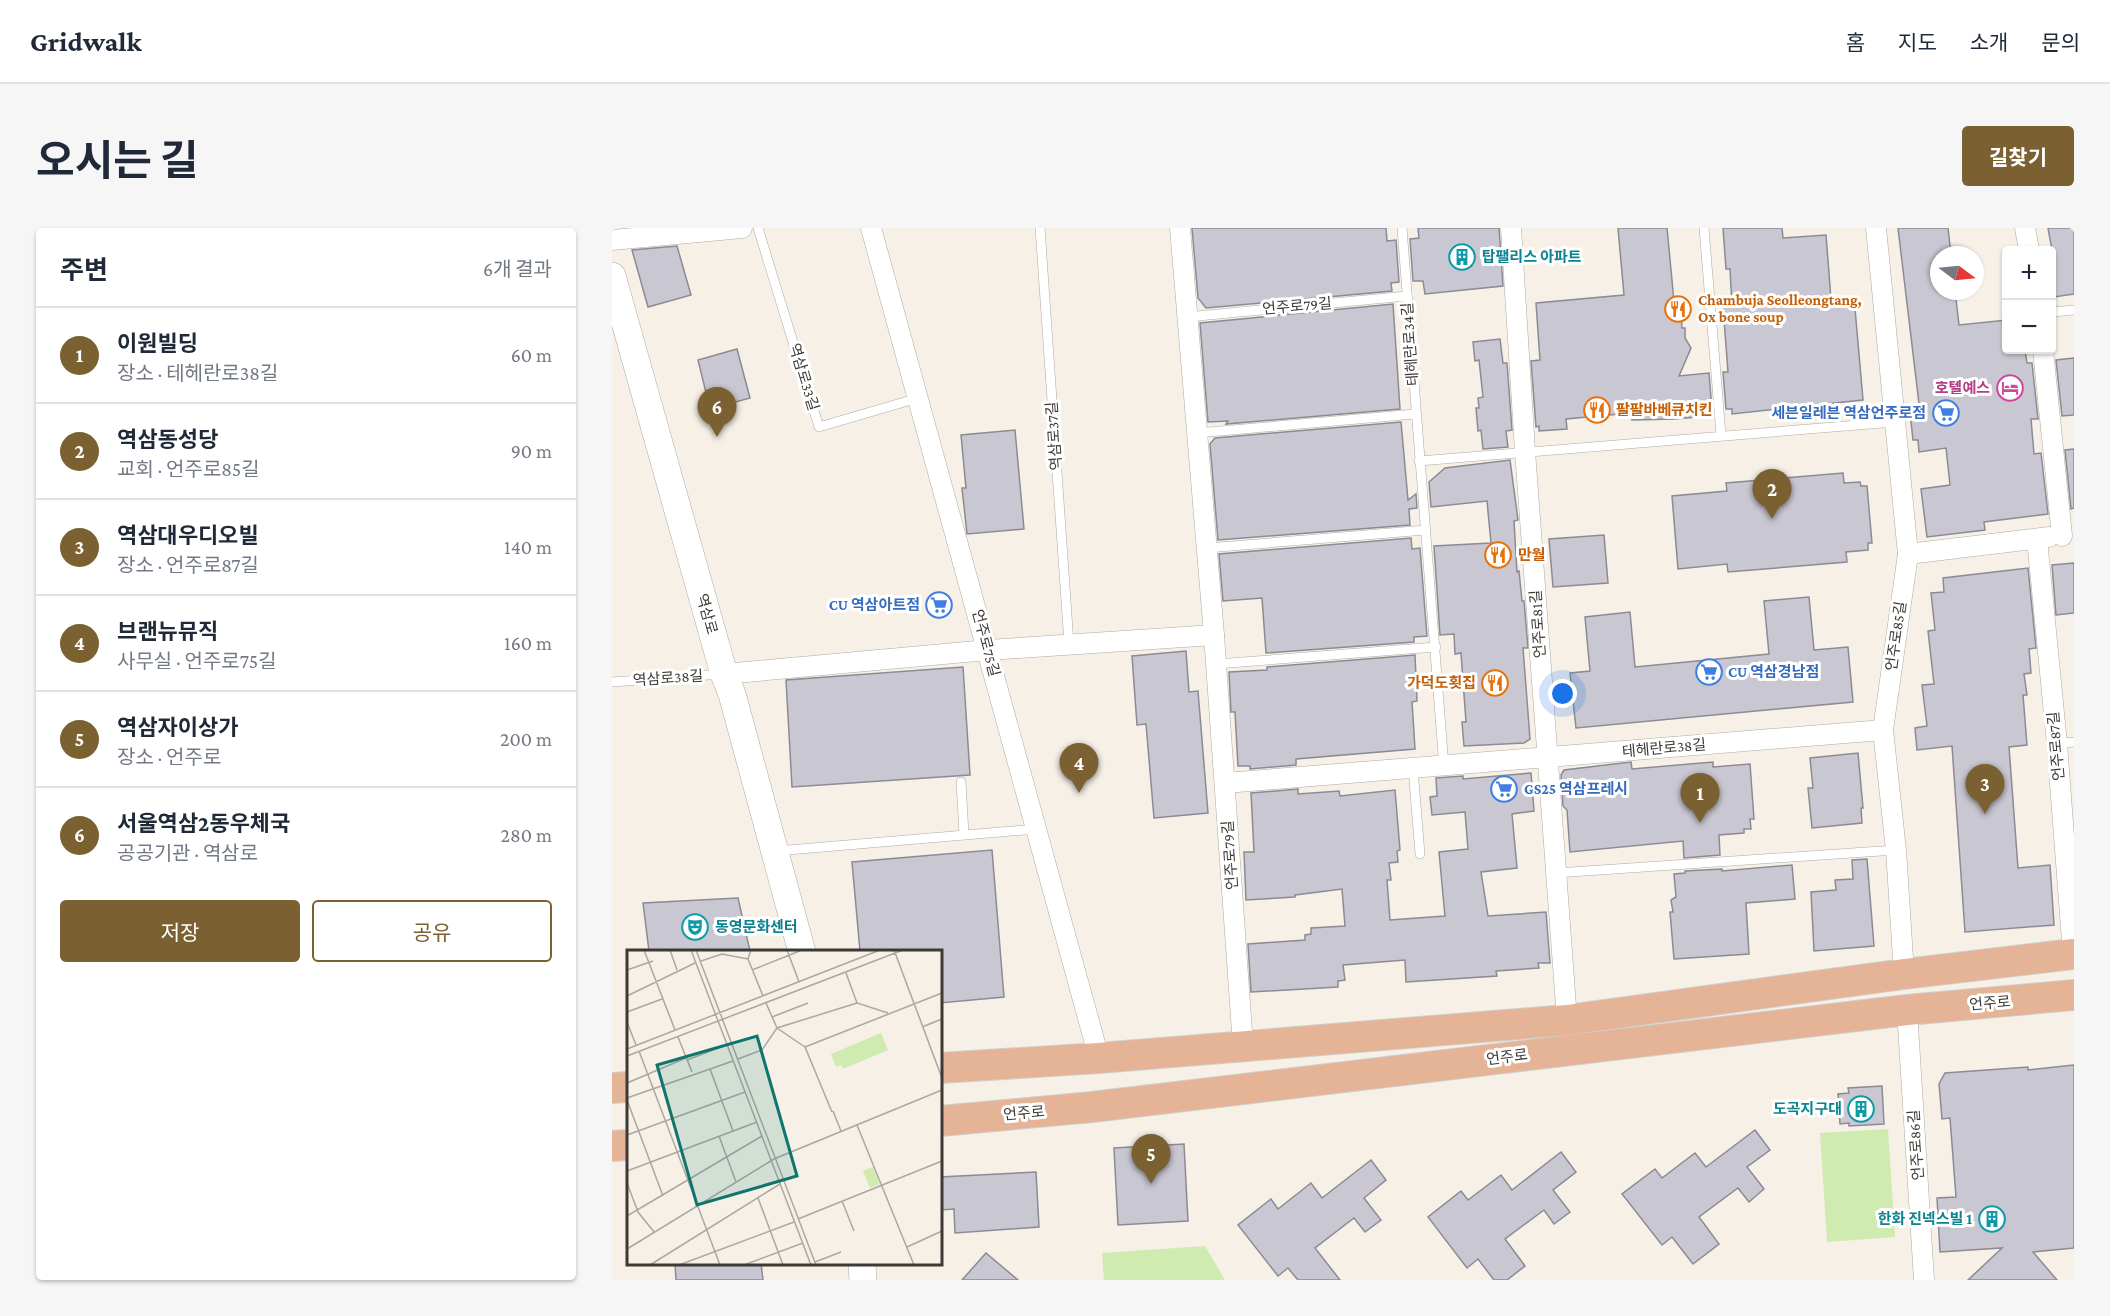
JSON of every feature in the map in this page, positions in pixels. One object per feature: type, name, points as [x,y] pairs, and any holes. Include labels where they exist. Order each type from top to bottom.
[{"type":"main road","name":"역삼로","points":[[612,276],[724,674],[732,694],[802,950]]},
{"type":"main road","name":"언주로","points":[[942,1068],[1099,1058],[1567,1020],[1904,974],[2074,954]]},
{"type":"main road","name":"언주로","points":[[942,1121],[1104,1105],[1907,1010],[2074,996]]},
{"type":"main road","points":[[612,1088],[627,1087]]},
{"type":"main road","points":[[612,1146],[627,1145]]},
{"type":"main road","points":[[862,1265],[863,1280]]},
{"type":"street","points":[[612,240],[742,228]]},
{"type":"street","name":"언주로75길","points":[[871,228],[1099,1058]]},
{"type":"street","name":"언주로79길","points":[[1180,228],[1226,783],[1244,1046]]},
{"type":"street","name":"언주로81길","points":[[1511,228],[1567,1020]]},
{"type":"street","name":"언주로85길","points":[[1876,228],[1908,554],[1883,730],[1896,850],[1904,974]]},
{"type":"street","points":[[2025,228],[2028,246]]},
{"type":"street","points":[[1908,554],[2068,536],[2044,354]]},
{"type":"street","name":"언주로87길","points":[[2037,538],[2065,743],[2074,954]]},
{"type":"street","points":[[724,674],[988,650],[1214,636]]},
{"type":"street","name":"테헤란로38길","points":[[1226,783],[1883,730]]},
{"type":"street","name":"언주로86길","points":[[1907,1010],[1924,1280]]},
{"type":"lane","name":"역삼로33길","points":[[758,228],[819,427],[918,398]]},
{"type":"lane","name":"역삼로37길","points":[[1040,228],[1069,644]]},
{"type":"lane","name":"테헤란로34길","points":[[1402,228],[1419,461]]},
{"type":"lane","points":[[1704,228],[1721,435]]},
{"type":"lane","name":"언주로79길","points":[[1187,317],[1407,296]]},
{"type":"lane","points":[[2056,312],[2074,310]]},
{"type":"lane","points":[[1197,433],[1415,414]]},
{"type":"lane","points":[[1444,767],[1419,461],[1895,422]]},
{"type":"lane","points":[[1207,548],[1426,530]]},
{"type":"lane","points":[[1216,664],[1436,647]]},
{"type":"lane","name":"역삼로38길","points":[[612,682],[724,674]]},
{"type":"lane","points":[[1413,769],[1420,854]]},
{"type":"lane","points":[[962,782],[964,835]]},
{"type":"lane","points":[[774,851],[1037,829]]},
{"type":"lane","points":[[1556,873],[1896,850]]},
{"type":"green space","points":[[1888,1129],[1895,1237],[1827,1242],[1820,1133]]},
{"type":"green space","points":[[1205,1246],[1225,1280],[1104,1280],[1102,1253]]},
{"type":"building","points":[[1192,228],[1386,228],[1387,241],[1396,240],[1399,282],[1391,283],[1392,291],[1206,308],[1198,298]]},
{"type":"building","name":"탑팰리스 아파트","points":[[1418,228],[1499,228],[1503,286],[1425,294],[1423,281],[1413,281],[1410,239],[1419,238]]},
{"type":"building","points":[[1618,228],[1667,228],[1675,312],[1681,312],[1682,328],[1685,328],[1685,338],[1691,348],[1679,376],[1709,373],[1712,410],[1697,411],[1698,417],[1674,419],[1632,420],[1631,413],[1566,419],[1567,429],[1539,431],[1539,426],[1536,427],[1531,361],[1540,360],[1536,303],[1624,295]]},
{"type":"building","points":[[1723,228],[1782,228],[1783,238],[1826,235],[1831,299],[1854,297],[1863,400],[1732,414],[1732,409],[1726,409],[1723,372],[1728,372],[1723,307],[1732,306],[1730,269],[1726,269]]},
{"type":"building","points":[[1898,228],[1948,228],[1950,246],[1930,246],[1930,300],[1956,300],[1959,325],[2002,321],[2002,354],[2026,354],[2027,363],[2032,363],[2038,419],[2031,419],[2034,454],[2041,453],[2048,514],[1984,522],[1985,530],[1927,537],[1921,489],[1950,485],[1946,448],[1919,452],[1918,440],[1913,440],[1910,413],[1920,412]]},
{"type":"building","points":[[2048,228],[2074,228],[2074,294],[2056,297],[2056,246],[2051,246]]},
{"type":"building","points":[[677,246],[691,295],[648,307],[632,250]]},
{"type":"building","points":[[1393,304],[1400,409],[1226,424],[1228,421],[1208,422],[1200,323]]},
{"type":"building","points":[[1500,339],[1503,363],[1507,363],[1512,430],[1506,431],[1508,447],[1483,449],[1481,430],[1478,431],[1476,408],[1479,408],[1478,398],[1483,397],[1479,360],[1475,361],[1473,342]]},
{"type":"building","points":[[737,349],[750,398],[710,409],[698,360]]},
{"type":"building","points":[[2074,358],[2074,415],[2062,416],[2056,360]]},
{"type":"building","points":[[1401,422],[1408,500],[1416,494],[1417,508],[1409,509],[1410,525],[1218,540],[1210,444],[1215,438]]},
{"type":"building","points":[[1015,430],[1024,529],[967,534],[962,488],[966,488],[961,435]]},
{"type":"building","points":[[2074,449],[2074,508],[2071,509],[2065,450]]},
{"type":"building","points":[[1510,460],[1518,520],[1514,521],[1517,572],[1519,571],[1522,601],[1524,601],[1528,648],[1523,648],[1530,739],[1524,743],[1464,746],[1462,722],[1466,722],[1461,653],[1455,654],[1454,634],[1440,635],[1434,546],[1491,543],[1487,501],[1431,507],[1429,482],[1445,468]]},
{"type":"building","points":[[1843,473],[1844,483],[1860,482],[1861,486],[1867,486],[1872,543],[1868,543],[1868,550],[1846,552],[1847,562],[1728,572],[1727,564],[1678,569],[1672,496],[1727,491],[1726,483]]},
{"type":"building","points":[[1604,535],[1608,583],[1553,587],[1549,539]]},
{"type":"building","points":[[1411,538],[1412,549],[1420,548],[1427,636],[1414,637],[1414,642],[1266,653],[1262,598],[1223,601],[1219,554]]},
{"type":"building","points":[[2074,563],[2074,613],[2056,615],[2052,565]]},
{"type":"building","points":[[2028,568],[2036,648],[2029,649],[2031,673],[2024,674],[2027,695],[2023,695],[2027,745],[2009,747],[2018,868],[2050,865],[2054,925],[1965,932],[1952,746],[1917,750],[1915,728],[1927,726],[1922,685],[1934,684],[1928,631],[1935,630],[1931,593],[1944,592],[1943,578]]},
{"type":"building","points":[[1809,597],[1814,650],[1848,647],[1853,702],[1576,728],[1570,673],[1590,671],[1585,617],[1630,612],[1635,667],[1769,654],[1764,601]]},
{"type":"building","points":[[1186,651],[1189,692],[1198,691],[1208,813],[1154,818],[1146,724],[1137,725],[1132,656]]},
{"type":"building","points":[[1415,655],[1417,701],[1412,702],[1415,749],[1296,759],[1296,765],[1250,769],[1250,766],[1238,766],[1235,712],[1231,712],[1229,672]]},
{"type":"building","points":[[963,667],[970,775],[792,787],[786,680]]},
{"type":"building","points":[[1858,753],[1863,808],[1861,808],[1862,823],[1812,828],[1808,788],[1813,788],[1810,758]]},
{"type":"building","points":[[1631,762],[1632,769],[1713,762],[1713,767],[1750,764],[1754,819],[1750,819],[1751,829],[1744,829],[1744,833],[1719,835],[1720,855],[1684,858],[1683,841],[1570,852],[1567,810],[1563,806],[1561,775],[1564,770]]},
{"type":"building","points":[[1531,773],[1534,811],[1512,814],[1517,868],[1481,872],[1488,916],[1546,912],[1550,963],[1538,963],[1539,968],[1496,971],[1497,976],[1406,982],[1405,960],[1343,965],[1345,980],[1338,981],[1338,987],[1251,992],[1248,944],[1305,940],[1305,935],[1311,934],[1311,928],[1345,926],[1342,889],[1295,895],[1295,897],[1246,900],[1244,852],[1254,852],[1251,793],[1298,789],[1298,794],[1339,791],[1340,796],[1395,790],[1400,850],[1397,851],[1398,862],[1389,863],[1391,880],[1387,880],[1390,920],[1445,916],[1439,852],[1468,849],[1465,812],[1432,815],[1430,797],[1437,796],[1436,778],[1463,776],[1463,779]]},
{"type":"building","points":[[992,850],[1004,997],[942,1003],[942,950],[860,950],[852,862]]},
{"type":"building","points":[[1867,859],[1874,946],[1814,951],[1811,892],[1836,890],[1835,880],[1853,879],[1852,860]]},
{"type":"building","points":[[1792,865],[1795,899],[1746,903],[1749,954],[1674,959],[1670,912],[1673,912],[1671,900],[1676,897],[1674,874],[1685,873],[1685,871],[1722,869],[1722,871]]},
{"type":"building","name":"동영문화센터","points":[[738,898],[750,950],[649,950],[643,903]]},
{"type":"building","points":[[2074,1065],[2074,1248],[2033,1252],[2057,1280],[1968,1280],[2002,1248],[1940,1252],[1937,1198],[1956,1197],[1950,1118],[1942,1119],[1939,1084],[1945,1073],[2028,1067],[2028,1070]]},
{"type":"building","name":"도곡지구대","points":[[1882,1086],[1884,1124],[1849,1126],[1849,1123],[1840,1124],[1838,1094],[1849,1093],[1848,1088]]},
{"type":"building","points":[[1755,1130],[1770,1150],[1747,1167],[1764,1189],[1749,1202],[1738,1188],[1699,1217],[1719,1244],[1693,1264],[1672,1237],[1662,1245],[1622,1194],[1655,1169],[1662,1178],[1695,1153],[1706,1167]]},
{"type":"building","points":[[1184,1144],[1188,1221],[1118,1225],[1114,1148]]},
{"type":"building","points":[[1561,1152],[1576,1172],[1553,1190],[1570,1212],[1554,1224],[1544,1210],[1505,1239],[1525,1266],[1507,1280],[1494,1280],[1478,1259],[1467,1268],[1428,1217],[1461,1191],[1468,1200],[1501,1175],[1512,1190]]},
{"type":"building","points":[[1371,1160],[1386,1180],[1364,1198],[1381,1220],[1365,1232],[1354,1218],[1315,1248],[1340,1280],[1298,1280],[1288,1268],[1278,1276],[1238,1225],[1271,1199],[1278,1209],[1311,1183],[1322,1198]]},
{"type":"building","points":[[1036,1172],[1039,1227],[955,1233],[954,1209],[942,1210],[942,1177]]},
{"type":"building","points":[[986,1253],[1018,1280],[962,1280]]},
{"type":"building","points":[[675,1265],[761,1265],[763,1280],[676,1280]]},
{"type":"place","name":"탑팰리스 아파트","points":[[1462,257]]},
{"type":"place","name":"Chambuja Seolleongtang, Ox bone soup","points":[[1678,309]]},
{"type":"place","name":"호텔예스","points":[[2010,388]]},
{"type":"place","name":"팔팔바베큐치킨","points":[[1597,410]]},
{"type":"place","name":"세븐일레븐 역삼언주로점","points":[[1946,413]]},
{"type":"place","name":"서울역삼2동우체국","points":[[717,437]]},
{"type":"place","name":"역삼동성당","points":[[1772,519]]},
{"type":"place","name":"만월","points":[[1498,555]]},
{"type":"place","name":"CU 역삼아트점","points":[[939,605]]},
{"type":"place","name":"CU 역삼경남점","points":[[1709,672]]},
{"type":"place","name":"가덕도횟집","points":[[1495,683]]},
{"type":"place","name":"GS25 역삼프레시","points":[[1504,789]]},
{"type":"place","name":"브랜뉴뮤직","points":[[1079,793]]},
{"type":"place","name":"역삼대우디오빌","points":[[1985,814]]},
{"type":"place","name":"이원빌딩","points":[[1700,823]]},
{"type":"place","name":"동영문화센터","points":[[695,927]]},
{"type":"place","name":"도곡지구대","points":[[1861,1109]]},
{"type":"place","name":"역삼자이상가","points":[[1151,1184]]},
{"type":"place","name":"한화 진넥스빌 1","points":[[1992,1219]]}]
